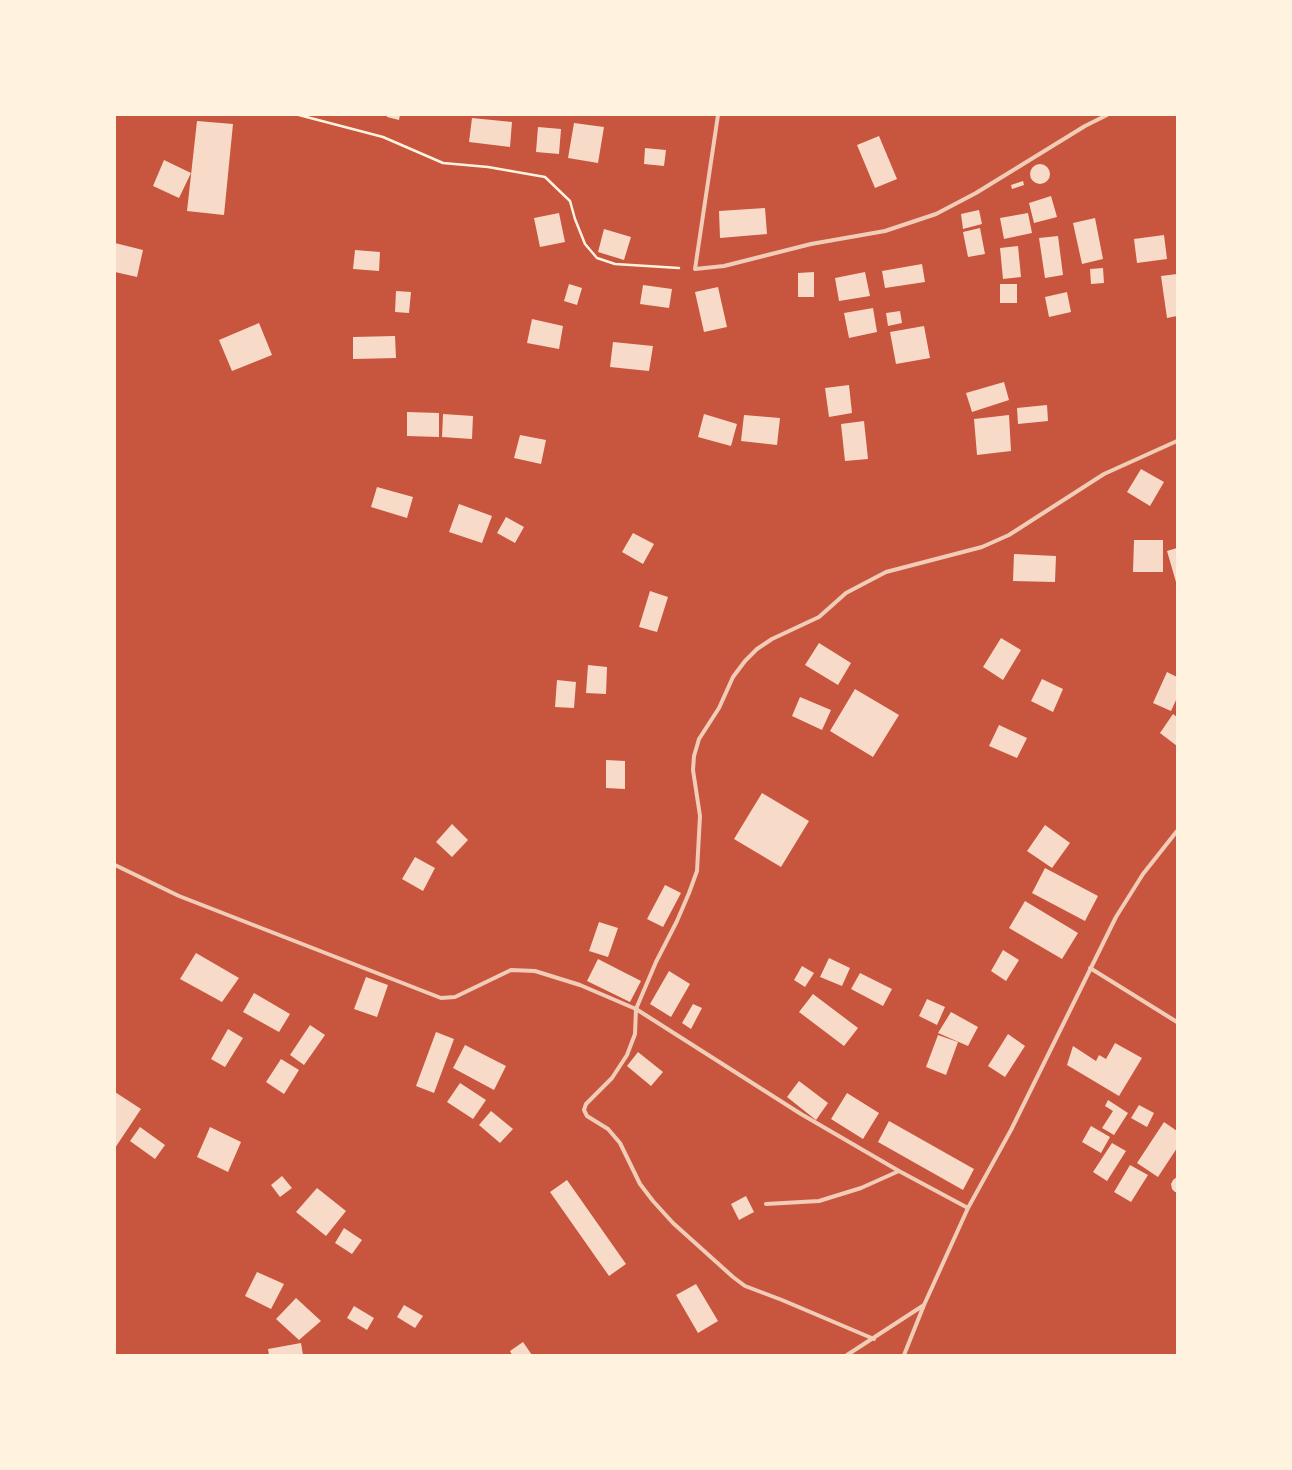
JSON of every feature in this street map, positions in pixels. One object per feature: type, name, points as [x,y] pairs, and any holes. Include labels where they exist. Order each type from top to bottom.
[{"type":"street","points":[[718,115],[695,269],[724,266],[810,244],[885,231],[936,214],[976,193],[1084,126],[1107,115]]},
{"type":"street","points":[[874,1339],[745,1286],[733,1277],[673,1223],[653,1201],[640,1184],[620,1143],[608,1129],[587,1116],[584,1110],[586,1104],[612,1078],[627,1055],[634,1034],[636,1009],[656,962],[677,921],[697,871],[700,816],[693,770],[694,756],[699,739],[719,708],[733,677],[745,661],[757,649],[772,638],[819,617],[846,593],[886,572],[982,547],[1009,535],[1104,474],[1177,441]]},
{"type":"street","points":[[904,1355],[924,1305],[968,1208],[1011,1130],[1116,917],[1143,874],[1177,831]]},
{"type":"street","points":[[115,865],[178,896],[441,998],[455,997],[512,970],[535,971],[580,985],[636,1009],[801,1114],[899,1171],[968,1208]]},
{"type":"street","points":[[1090,968],[1177,1022]]},
{"type":"street","points":[[766,1204],[819,1201],[861,1188],[899,1171]]},
{"type":"street","points":[[847,1355],[874,1339],[924,1305]]},
{"type":"path","points":[[299,115],[383,137],[443,163],[488,167],[545,177],[570,201],[575,219],[585,244],[597,258],[615,264],[652,265],[695,269]]},
{"type":"building","points":[[387,115],[400,115],[399,120],[387,117]]},
{"type":"building","points":[[472,118],[512,122],[510,147],[469,142]]},
{"type":"building","points":[[197,121],[233,124],[224,215],[187,211]]},
{"type":"building","points":[[574,123],[604,127],[598,163],[568,158]]},
{"type":"building","points":[[538,127],[561,129],[559,154],[536,152]]},
{"type":"building","points":[[879,136],[897,179],[875,188],[857,145]]},
{"type":"building","points":[[645,148],[666,150],[664,166],[644,164]]},
{"type":"building","points":[[164,160],[191,173],[179,198],[153,186]]},
{"type":"building","points":[[1040,164],[1047,167],[1050,174],[1047,181],[1040,184],[1033,181],[1030,174],[1033,167]]},
{"type":"building","points":[[1023,181],[1024,185],[1012,189],[1011,185]]},
{"type":"building","points":[[1051,196],[1057,217],[1034,223],[1029,203]]},
{"type":"building","points":[[765,208],[767,234],[720,238],[719,211]]},
{"type":"building","points":[[979,210],[982,224],[963,229],[961,214]]},
{"type":"building","points":[[559,213],[565,242],[540,247],[534,218]]},
{"type":"building","points":[[1028,213],[1032,233],[1004,239],[1000,218]]},
{"type":"building","points":[[1095,218],[1103,259],[1082,264],[1073,223]]},
{"type":"building","points":[[980,228],[985,254],[968,257],[963,232]]},
{"type":"building","points":[[604,229],[631,237],[624,260],[598,252]]},
{"type":"building","points":[[1164,235],[1167,259],[1137,263],[1134,239]]},
{"type":"building","points":[[1058,236],[1063,275],[1045,278],[1039,238]]},
{"type":"building","points":[[115,243],[143,250],[137,277],[115,272]]},
{"type":"building","points":[[1018,246],[1021,277],[1003,279],[1000,248]]},
{"type":"building","points":[[355,250],[380,252],[379,271],[353,269]]},
{"type":"building","points":[[922,264],[925,282],[885,288],[882,271]]},
{"type":"building","points":[[1103,268],[1104,283],[1091,284],[1090,269]]},
{"type":"building","points":[[814,272],[814,297],[798,297],[798,273]]},
{"type":"building","points":[[865,272],[870,296],[839,301],[835,278]]},
{"type":"building","points":[[1177,274],[1177,316],[1167,318],[1161,276]]},
{"type":"building","points":[[569,284],[582,288],[577,305],[564,301]]},
{"type":"building","points":[[1000,284],[1017,284],[1017,303],[1000,303]]},
{"type":"building","points":[[643,285],[672,289],[669,308],[640,304]]},
{"type":"building","points":[[718,287],[727,327],[704,332],[695,292]]},
{"type":"building","points":[[396,291],[411,292],[409,313],[395,312]]},
{"type":"building","points":[[1067,292],[1071,312],[1049,317],[1045,297]]},
{"type":"building","points":[[873,308],[877,332],[849,338],[844,313]]},
{"type":"building","points":[[900,311],[902,323],[888,326],[886,313]]},
{"type":"building","points":[[532,319],[563,326],[559,349],[527,343]]},
{"type":"building","points":[[259,323],[272,355],[232,371],[219,340]]},
{"type":"building","points":[[924,326],[930,358],[896,364],[890,332]]},
{"type":"building","points":[[395,336],[396,358],[353,359],[353,337]]},
{"type":"building","points":[[613,342],[653,346],[649,371],[610,367]]},
{"type":"building","points":[[1004,382],[1009,400],[972,412],[966,393]]},
{"type":"building","points":[[849,385],[852,413],[829,417],[825,388]]},
{"type":"building","points":[[1047,405],[1048,421],[1018,424],[1017,408]]},
{"type":"building","points":[[407,412],[439,413],[439,437],[407,436]]},
{"type":"building","points":[[443,414],[473,416],[472,439],[442,437]]},
{"type":"building","points":[[704,414],[737,424],[731,446],[698,437]]},
{"type":"building","points":[[744,415],[780,418],[777,445],[741,441]]},
{"type":"building","points":[[1009,415],[1011,451],[977,455],[974,419]]},
{"type":"building","points":[[864,421],[868,459],[845,461],[841,424]]},
{"type":"building","points":[[520,435],[546,440],[541,464],[514,458]]},
{"type":"building","points":[[1141,469],[1164,482],[1150,506],[1127,492]]},
{"type":"building","points":[[377,487],[413,497],[407,518],[371,507]]},
{"type":"building","points":[[459,504],[492,516],[482,543],[449,532]]},
{"type":"building","points":[[506,517],[524,527],[515,543],[497,533]]},
{"type":"building","points":[[633,533],[654,544],[643,564],[622,552]]},
{"type":"building","points":[[1134,540],[1163,540],[1163,572],[1133,572]]},
{"type":"building","points":[[1177,548],[1177,581],[1176,582],[1167,551]]},
{"type":"building","points":[[1014,554],[1056,556],[1055,582],[1013,581]]},
{"type":"building","points":[[650,591],[668,597],[657,632],[639,627]]},
{"type":"building","points":[[1001,638],[1021,650],[1003,680],[983,667]]},
{"type":"building","points":[[819,643],[851,663],[838,685],[805,665]]},
{"type":"building","points":[[588,665],[607,667],[606,694],[586,693]]},
{"type":"building","points":[[1167,672],[1177,677],[1177,698],[1171,711],[1153,703]]},
{"type":"building","points":[[1042,679],[1063,689],[1053,712],[1031,701]]},
{"type":"building","points":[[557,680],[576,682],[574,708],[555,707]]},
{"type":"building","points":[[855,689],[899,715],[873,757],[830,731]]},
{"type":"building","points":[[800,697],[831,710],[822,730],[792,716]]},
{"type":"building","points":[[1173,714],[1177,717],[1177,746],[1160,733]]},
{"type":"building","points":[[999,725],[1027,738],[1017,758],[989,746]]},
{"type":"building","points":[[606,760],[625,761],[625,789],[606,788]]},
{"type":"building","points":[[762,793],[809,821],[781,867],[734,839]]},
{"type":"building","points":[[452,824],[468,840],[452,857],[436,842]]},
{"type":"building","points":[[1045,825],[1070,843],[1052,868],[1027,851]]},
{"type":"building","points":[[415,857],[435,868],[423,891],[402,879]]},
{"type":"building","points":[[1045,868],[1098,896],[1085,921],[1032,893]]},
{"type":"building","points":[[665,885],[681,893],[663,927],[647,919]]},
{"type":"building","points":[[1025,901],[1078,933],[1062,959],[1009,928]]},
{"type":"building","points":[[599,922],[618,928],[608,957],[589,951]]},
{"type":"building","points":[[1003,950],[1019,960],[1006,981],[991,971]]},
{"type":"building","points":[[196,953],[239,978],[222,1002],[180,979]]},
{"type":"building","points":[[829,958],[850,968],[842,986],[820,977]]},
{"type":"building","points":[[598,959],[641,981],[630,1002],[587,981]]},
{"type":"building","points":[[802,966],[814,973],[805,987],[794,980]]},
{"type":"building","points":[[669,971],[690,984],[671,1017],[650,1004]]},
{"type":"building","points":[[860,973],[892,989],[883,1006],[851,989]]},
{"type":"building","points":[[366,977],[388,985],[377,1017],[354,1009]]},
{"type":"building","points":[[254,993],[290,1014],[279,1032],[243,1012]]},
{"type":"building","points":[[813,994],[858,1028],[844,1046],[799,1012]]},
{"type":"building","points":[[927,999],[945,1007],[937,1025],[919,1016]]},
{"type":"building","points":[[693,1004],[702,1008],[691,1029],[682,1023]]},
{"type":"building","points":[[951,1012],[978,1027],[968,1046],[938,1033]]},
{"type":"building","points":[[310,1025],[325,1035],[304,1065],[290,1055]]},
{"type":"building","points":[[228,1029],[243,1038],[225,1067],[211,1059]]},
{"type":"building","points":[[436,1032],[454,1039],[434,1093],[416,1086]]},
{"type":"building","points":[[1008,1034],[1025,1046],[1005,1077],[988,1066]]},
{"type":"building","points":[[938,1035],[958,1042],[946,1075],[926,1067]]},
{"type":"building","points":[[1115,1043],[1142,1058],[1119,1096],[1067,1065],[1073,1046],[1096,1061],[1099,1055],[1106,1059]]},
{"type":"building","points":[[465,1045],[506,1066],[494,1090],[453,1068]]},
{"type":"building","points":[[638,1052],[663,1072],[651,1086],[627,1066]]},
{"type":"building","points":[[281,1059],[299,1070],[284,1094],[266,1082]]},
{"type":"building","points":[[799,1081],[828,1103],[816,1120],[787,1097]]},
{"type":"building","points":[[460,1083],[486,1100],[473,1119],[447,1102]]},
{"type":"building","points":[[115,1092],[141,1109],[115,1148]]},
{"type":"building","points":[[847,1093],[879,1113],[863,1139],[831,1119]]},
{"type":"building","points":[[1108,1100],[1128,1113],[1114,1135],[1102,1128],[1113,1111],[1105,1106]]},
{"type":"building","points":[[1139,1105],[1154,1113],[1147,1127],[1131,1118]]},
{"type":"building","points":[[491,1111],[513,1129],[500,1143],[479,1125]]},
{"type":"building","points":[[889,1121],[974,1169],[963,1190],[878,1142]]},
{"type":"building","points":[[1164,1122],[1177,1131],[1177,1148],[1158,1177],[1137,1163]]},
{"type":"building","points":[[1091,1126],[1110,1137],[1101,1153],[1082,1142]]},
{"type":"building","points":[[140,1127],[165,1145],[155,1159],[130,1141]]},
{"type":"building","points":[[210,1127],[241,1142],[228,1172],[197,1157]]},
{"type":"building","points":[[1112,1143],[1126,1151],[1107,1181],[1093,1172]]},
{"type":"building","points":[[1130,1165],[1148,1175],[1131,1202],[1114,1192]]},
{"type":"building","points":[[282,1176],[292,1188],[280,1197],[271,1185]]},
{"type":"building","points":[[1177,1177],[1177,1192],[1175,1192],[1172,1189],[1171,1184]]},
{"type":"building","points":[[567,1180],[626,1264],[609,1276],[550,1192]]},
{"type":"building","points":[[317,1188],[346,1211],[326,1236],[296,1212]]},
{"type":"building","points":[[746,1196],[754,1212],[739,1220],[731,1204]]},
{"type":"building","points":[[344,1228],[362,1240],[352,1254],[335,1243]]},
{"type":"building","points":[[257,1272],[284,1284],[271,1309],[245,1296]]},
{"type":"building","points":[[696,1284],[718,1321],[698,1333],[676,1295]]},
{"type":"building","points":[[296,1298],[321,1321],[299,1340],[276,1319]]},
{"type":"building","points":[[404,1305],[423,1316],[415,1328],[397,1317]]},
{"type":"building","points":[[354,1306],[374,1318],[367,1330],[347,1318]]},
{"type":"building","points":[[523,1342],[532,1355],[512,1355],[510,1351]]},
{"type":"building","points":[[301,1343],[303,1355],[269,1355],[268,1349]]}]
